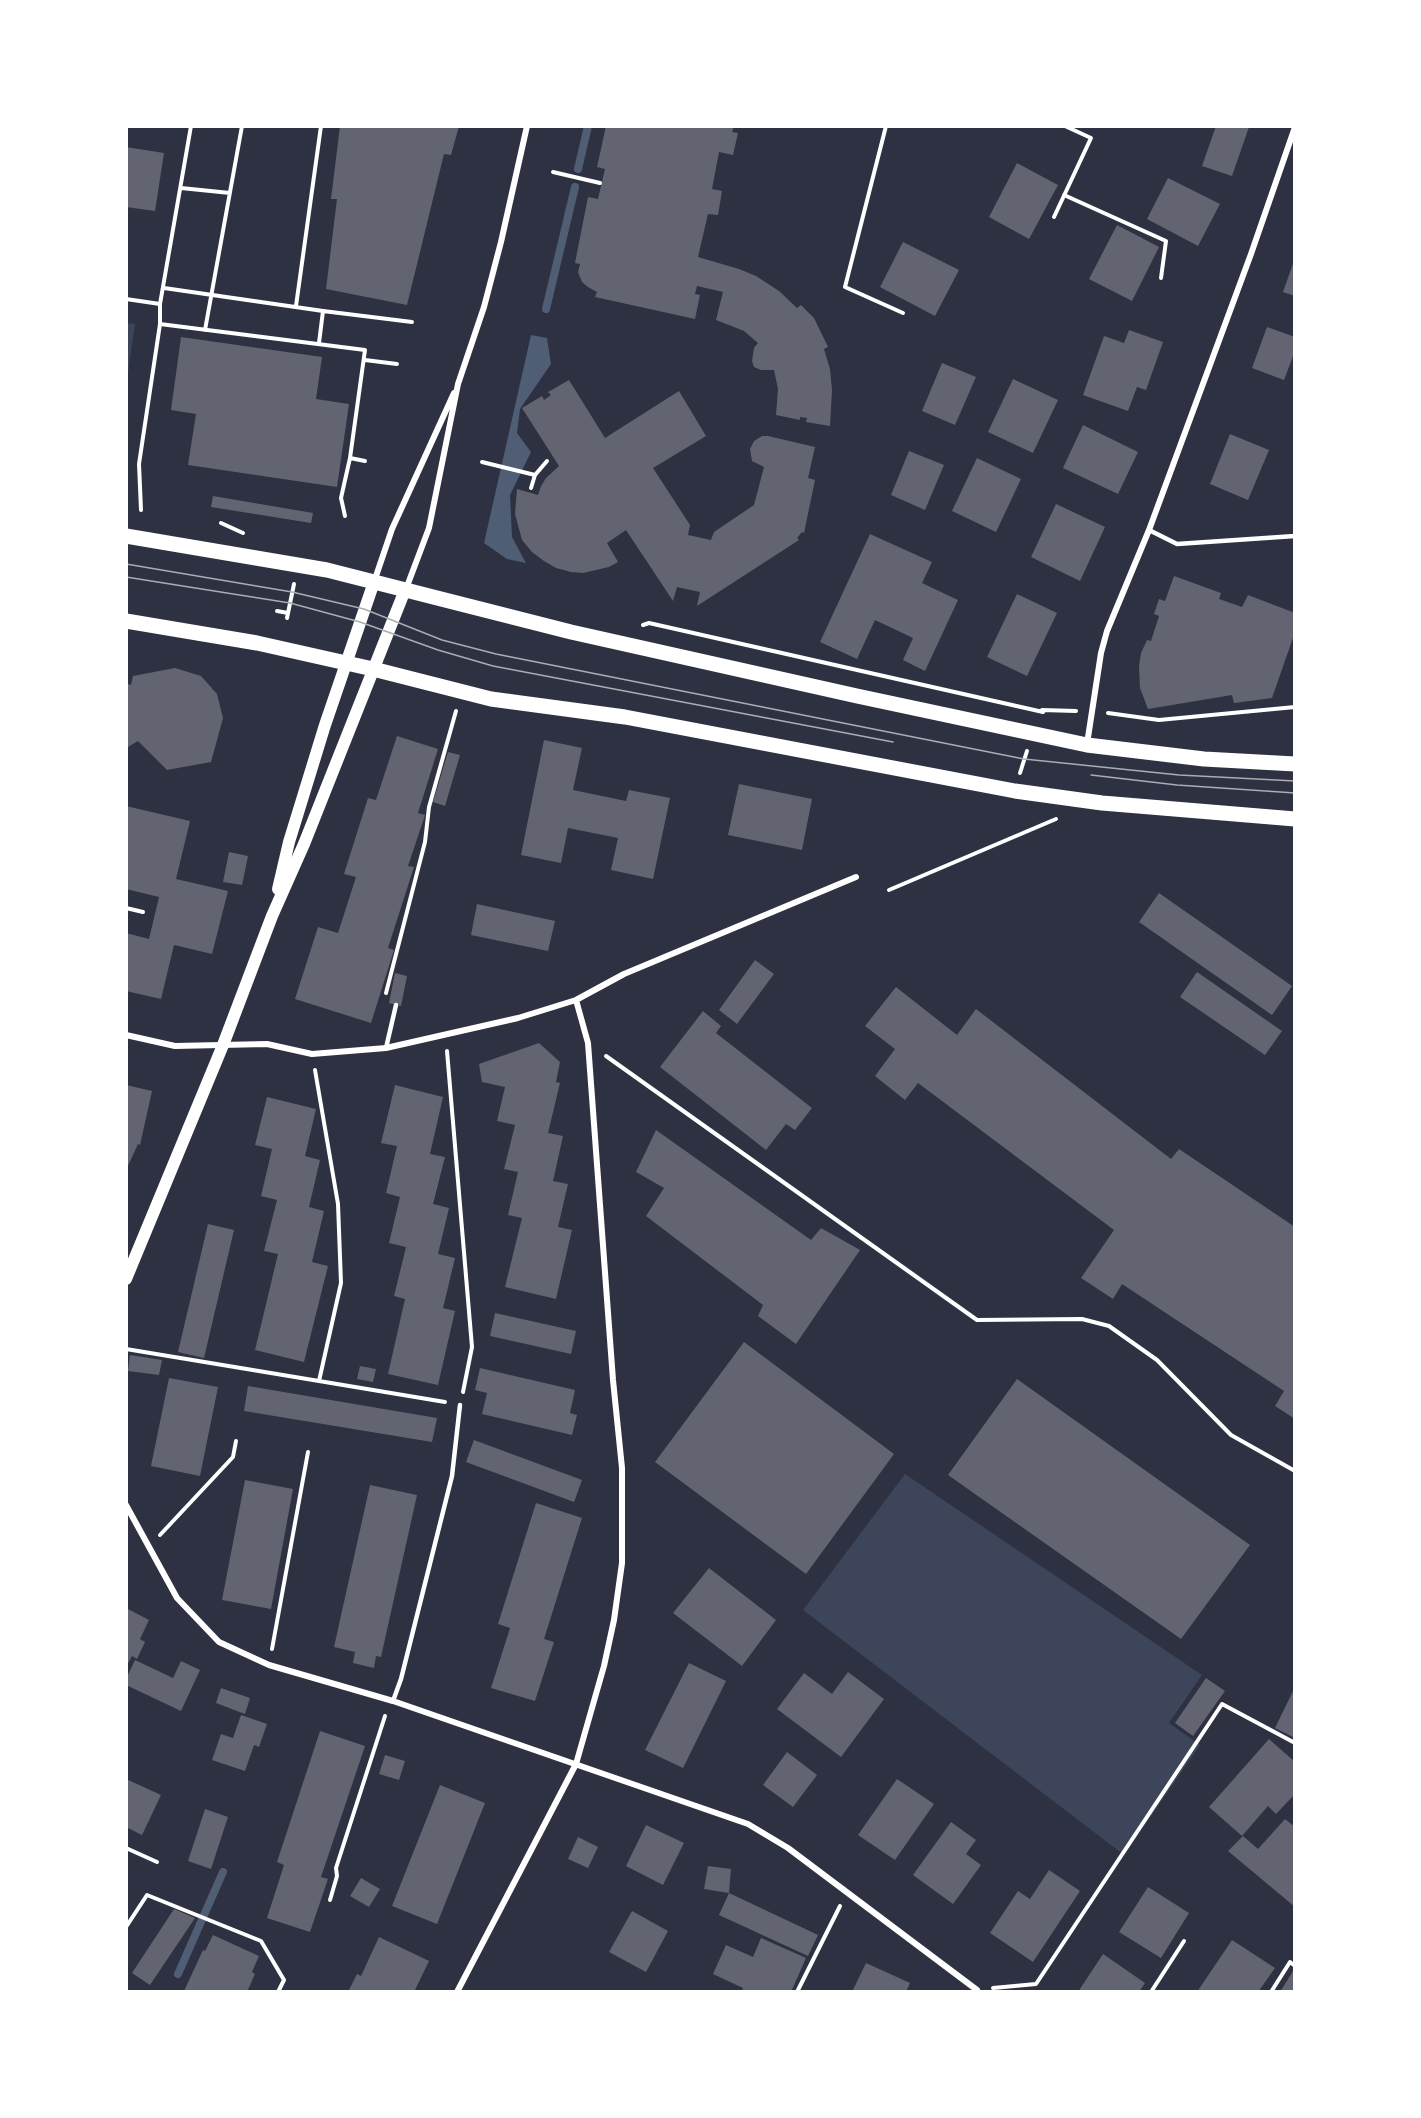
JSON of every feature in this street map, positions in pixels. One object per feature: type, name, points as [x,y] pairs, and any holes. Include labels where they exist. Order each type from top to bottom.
[{"type":"main road","points":[[126,536],[308,566],[571,632],[1087,744],[1204,759],[1295,764]]},
{"type":"main road","points":[[272,916],[289,842],[325,725],[374,582]]},
{"type":"main road","points":[[126,1279],[223,1045],[272,916],[304,844],[405,590]]},
{"type":"main road","points":[[126,621],[257,643],[491,699],[635,718],[1015,791],[1113,804],[1295,819]]},
{"type":"street","points":[[374,582],[392,529],[458,384],[484,307],[527,126]]},
{"type":"street","points":[[1087,744],[1101,653],[1107,631],[1149,530],[1251,254],[1295,127]]},
{"type":"street","points":[[405,590],[429,528],[458,384]]},
{"type":"street","points":[[126,1035],[175,1046],[267,1044],[312,1054],[386,1048],[518,1018],[576,1000],[624,974],[856,878]]},
{"type":"street","points":[[457,1992],[576,1764],[604,1666],[614,1620],[622,1563],[622,1468],[613,1380],[588,1043],[576,1000]]},
{"type":"street","points":[[126,1505],[177,1598],[219,1642],[269,1665],[393,1701],[748,1824],[788,1848],[977,1991]]},
{"type":"lane","points":[[1149,530],[1177,544],[1295,537]]},
{"type":"lane","points":[[386,1048],[396,1005]]},
{"type":"lane","points":[[393,1701],[401,1679],[452,1476],[460,1405]]},
{"type":"path","points":[[141,510],[139,464],[160,324],[160,304],[191,126]]},
{"type":"path","points":[[205,330],[242,126]]},
{"type":"path","points":[[296,306],[321,126]]},
{"type":"path","points":[[886,126],[845,287],[903,313]]},
{"type":"path","points":[[1054,217],[1092,138],[1065,126]]},
{"type":"path","points":[[553,172],[600,183]]},
{"type":"path","points":[[182,188],[230,193]]},
{"type":"path","points":[[1064,195],[1166,241],[1161,278]]},
{"type":"path","points":[[164,288],[412,322]]},
{"type":"path","points":[[126,299],[160,304]]},
{"type":"path","points":[[319,343],[323,311]]},
{"type":"path","points":[[160,324],[365,350],[350,458],[341,498],[345,516]]},
{"type":"path","points":[[365,360],[397,364]]},
{"type":"path","points":[[350,458],[365,462]]},
{"type":"path","points":[[531,488],[534,475],[547,461]]},
{"type":"path","points":[[482,462],[534,475]]},
{"type":"path","points":[[278,611],[288,616],[294,580]]},
{"type":"path","points":[[649,623],[1038,710],[1093,711],[1159,720],[1295,707]]},
{"type":"path","points":[[1015,791],[1038,710]]},
{"type":"path","points":[[383,1003],[424,842],[429,807],[456,711]]},
{"type":"path","points":[[889,890],[1060,817]]},
{"type":"path","points":[[126,908],[142,912]]},
{"type":"path","points":[[126,1349],[460,1405],[472,1347],[445,1035]]},
{"type":"path","points":[[588,1043],[977,1320],[1082,1319],[1109,1326],[1157,1360],[1231,1435],[1295,1471]]},
{"type":"path","points":[[312,1054],[338,1204],[342,1283],[319,1381]]},
{"type":"path","points":[[149,1547],[233,1457],[236,1441]]},
{"type":"path","points":[[269,1665],[308,1452]]},
{"type":"path","points":[[330,1900],[338,1876],[336,1868],[350,1822],[383,1720],[393,1701]]},
{"type":"path","points":[[977,1991],[1036,1984],[1222,1704],[1295,1743]]},
{"type":"path","points":[[126,1848],[157,1862]]},
{"type":"path","points":[[797,1992],[847,1892]]},
{"type":"path","points":[[126,1927],[147,1895],[261,1941],[284,1980],[278,1992]]},
{"type":"path","points":[[1151,1992],[1184,1941]]},
{"type":"path","points":[[1270,1992],[1290,1962],[1295,1965]]},
{"type":"shaded area","points":[[126,323],[135,324],[126,387]]},
{"type":"shaded area","points":[[531,335],[547,338],[551,364],[520,409],[517,433],[531,452],[510,495],[512,537],[526,563],[507,559],[484,543]]},
{"type":"shaded area","points":[[905,1474],[1202,1675],[1169,1723],[1200,1745],[1124,1855],[803,1610]]},
{"type":"building","points":[[340,126],[459,126],[451,155],[444,154],[407,305],[326,289],[337,199],[331,199]]},
{"type":"building","points":[[606,126],[734,126],[732,132],[738,133],[733,155],[719,152],[712,189],[722,191],[718,215],[708,214],[698,257],[756,276],[779,291],[797,308],[801,305],[814,318],[828,347],[824,349],[830,369],[832,390],[830,426],[806,422],[807,418],[800,417],[800,420],[776,415],[778,389],[774,370],[761,370],[754,367],[752,361],[754,348],[758,343],[744,331],[716,320],[723,292],[697,286],[695,294],[700,295],[695,319],[595,297],[597,292],[582,282],[578,272],[580,264],[575,263],[588,197],[598,199],[605,169],[597,167]]},
{"type":"building","points":[[1216,126],[1249,127],[1232,176],[1202,166]]},
{"type":"building","points":[[126,147],[164,153],[155,211],[126,207]]},
{"type":"building","points":[[1017,163],[1058,185],[1029,239],[989,217]]},
{"type":"building","points":[[1168,178],[1220,204],[1198,246],[1147,219]]},
{"type":"building","points":[[1117,225],[1159,247],[1132,301],[1089,279]]},
{"type":"building","points":[[903,242],[959,270],[935,316],[880,287]]},
{"type":"building","points":[[1295,258],[1295,296],[1283,292]]},
{"type":"building","points":[[1267,327],[1295,337],[1295,351],[1284,380],[1252,368]]},
{"type":"building","points":[[1129,330],[1163,342],[1146,390],[1137,387],[1128,411],[1083,395],[1104,336],[1124,343]]},
{"type":"building","points":[[181,337],[322,357],[316,399],[349,404],[337,487],[188,465],[196,414],[171,410]]},
{"type":"building","points":[[942,363],[976,377],[955,425],[922,411]]},
{"type":"building","points":[[1013,379],[1058,400],[1033,453],[988,432]]},
{"type":"building","points":[[569,380],[605,438],[679,391],[706,436],[653,468],[690,525],[688,535],[711,540],[714,532],[754,505],[764,467],[752,461],[750,449],[754,441],[762,436],[768,436],[815,447],[808,478],[815,480],[804,533],[802,532],[797,538],[799,540],[697,606],[700,592],[677,587],[673,601],[626,530],[607,543],[618,562],[609,567],[583,573],[571,572],[556,568],[544,561],[522,540],[515,514],[517,489],[538,495],[546,478],[559,466],[522,408],[542,396],[544,400],[551,395],[548,392]]},
{"type":"building","points":[[1083,425],[1138,452],[1118,494],[1063,468]]},
{"type":"building","points":[[1230,434],[1269,450],[1248,500],[1210,484]]},
{"type":"building","points":[[909,451],[944,465],[925,510],[891,495]]},
{"type":"building","points":[[977,458],[1021,479],[996,532],[952,511]]},
{"type":"building","points":[[213,496],[313,513],[311,523],[211,507]]},
{"type":"building","points":[[1056,504],[1105,527],[1080,581],[1031,557]]},
{"type":"building","points":[[870,534],[932,562],[922,583],[958,600],[925,671],[903,660],[913,638],[875,620],[857,659],[820,642]]},
{"type":"building","points":[[1174,576],[1221,593],[1219,599],[1242,607],[1248,595],[1295,613],[1295,632],[1272,698],[1234,703],[1232,695],[1148,709],[1140,688],[1141,653],[1147,640],[1151,641],[1159,616],[1154,614],[1159,599],[1165,601]]},
{"type":"building","points":[[1017,594],[1057,613],[1027,676],[987,657]]},
{"type":"building","points":[[175,668],[201,676],[217,694],[223,718],[211,762],[167,770],[138,741],[128,747],[126,752],[126,683],[131,685],[133,676]]},
{"type":"building","points":[[397,736],[438,749],[418,813],[425,815],[408,866],[414,867],[388,948],[394,950],[371,1023],[295,999],[318,927],[338,933],[356,877],[344,874],[368,798],[376,800]]},
{"type":"building","points":[[544,740],[582,748],[573,790],[626,801],[629,790],[670,798],[653,879],[611,870],[618,838],[568,828],[561,863],[521,855]]},
{"type":"building","points":[[448,752],[460,755],[445,806],[433,802]]},
{"type":"building","points":[[739,784],[812,799],[802,850],[728,835]]},
{"type":"building","points":[[126,806],[190,821],[176,879],[228,891],[212,954],[174,945],[161,999],[126,991],[126,933],[149,939],[159,897],[126,889]]},
{"type":"building","points":[[229,852],[248,856],[242,885],[223,882]]},
{"type":"building","points":[[1159,893],[1292,986],[1272,1015],[1139,922]]},
{"type":"building","points":[[477,904],[555,921],[548,951],[471,935]]},
{"type":"building","points":[[755,960],[774,974],[737,1024],[719,1010]]},
{"type":"building","points":[[1197,972],[1282,1031],[1265,1055],[1180,997]]},
{"type":"building","points":[[395,973],[407,976],[401,1006],[389,1003]]},
{"type":"building","points":[[896,987],[957,1035],[976,1009],[1171,1159],[1179,1149],[1295,1227],[1295,1419],[1275,1406],[1284,1391],[1122,1284],[1113,1299],[1081,1278],[1114,1230],[918,1083],[905,1100],[875,1076],[895,1049],[865,1026]]},
{"type":"building","points":[[703,1011],[721,1026],[716,1033],[812,1108],[795,1130],[786,1124],[766,1150],[660,1067]]},
{"type":"building","points":[[539,1043],[560,1062],[556,1082],[560,1083],[548,1133],[563,1136],[553,1181],[568,1184],[558,1227],[572,1230],[556,1299],[505,1287],[522,1218],[508,1215],[518,1172],[504,1169],[515,1125],[497,1121],[505,1087],[482,1082],[479,1064]]},
{"type":"building","points":[[126,1085],[152,1091],[140,1145],[138,1144],[126,1170]]},
{"type":"building","points":[[395,1085],[443,1097],[430,1154],[445,1157],[433,1204],[449,1208],[438,1254],[455,1258],[443,1308],[455,1311],[438,1385],[388,1374],[405,1299],[394,1296],[406,1247],[389,1243],[400,1197],[386,1193],[397,1146],[381,1143]]},
{"type":"building","points":[[267,1097],[316,1109],[305,1156],[320,1160],[309,1207],[324,1211],[312,1262],[328,1266],[304,1362],[255,1350],[278,1254],[264,1251],[277,1200],[261,1196],[272,1149],[255,1145]]},
{"type":"building","points":[[656,1130],[811,1240],[821,1228],[860,1250],[796,1344],[758,1316],[763,1305],[646,1216],[664,1188],[636,1172]]},
{"type":"building","points":[[208,1224],[234,1230],[204,1358],[178,1352]]},
{"type":"building","points":[[495,1313],[576,1331],[571,1354],[490,1336]]},
{"type":"building","points":[[744,1342],[894,1454],[806,1574],[655,1462]]},
{"type":"building","points":[[130,1355],[162,1360],[159,1375],[128,1371]]},
{"type":"building","points":[[360,1366],[376,1369],[373,1382],[357,1379]]},
{"type":"building","points":[[480,1368],[575,1390],[570,1413],[577,1415],[572,1435],[482,1414],[487,1393],[475,1390]]},
{"type":"building","points":[[169,1378],[218,1387],[200,1476],[151,1466]]},
{"type":"building","points":[[1017,1379],[1250,1545],[1181,1639],[948,1475]]},
{"type":"building","points":[[248,1386],[437,1418],[432,1442],[244,1411]]},
{"type":"building","points":[[474,1440],[582,1480],[574,1502],[466,1462]]},
{"type":"building","points":[[245,1480],[293,1489],[271,1609],[222,1600]]},
{"type":"building","points":[[370,1485],[417,1495],[381,1657],[376,1656],[374,1668],[353,1663],[355,1652],[334,1647]]},
{"type":"building","points":[[536,1503],[582,1518],[544,1639],[554,1642],[535,1701],[491,1688],[510,1628],[498,1624]]},
{"type":"building","points":[[709,1568],[776,1620],[742,1666],[673,1613]]},
{"type":"building","points":[[126,1608],[149,1620],[140,1639],[145,1642],[137,1659],[132,1656],[126,1667]]},
{"type":"building","points":[[135,1660],[173,1678],[181,1661],[200,1670],[181,1711],[126,1685],[126,1679]]},
{"type":"building","points":[[689,1663],[726,1681],[683,1768],[645,1750]]},
{"type":"building","points":[[848,1672],[884,1699],[841,1757],[777,1709],[804,1673],[832,1694]]},
{"type":"building","points":[[1206,1678],[1225,1691],[1193,1736],[1175,1723]]},
{"type":"building","points":[[1295,1687],[1295,1738],[1275,1728]]},
{"type":"building","points":[[221,1688],[250,1698],[245,1714],[216,1703]]},
{"type":"building","points":[[241,1715],[267,1724],[259,1747],[254,1745],[245,1771],[212,1760],[221,1734],[233,1738]]},
{"type":"building","points":[[320,1731],[365,1746],[321,1877],[328,1879],[310,1932],[267,1918],[284,1865],[277,1862]]},
{"type":"building","points":[[1269,1739],[1295,1762],[1295,1794],[1276,1814],[1268,1806],[1242,1836],[1209,1807]]},
{"type":"building","points":[[787,1752],[817,1775],[793,1807],[763,1785]]},
{"type":"building","points":[[385,1755],[405,1761],[399,1780],[379,1774]]},
{"type":"building","points":[[126,1779],[161,1795],[142,1835],[126,1827]]},
{"type":"building","points":[[897,1779],[934,1804],[895,1860],[858,1835]]},
{"type":"building","points":[[440,1785],[485,1803],[437,1924],[392,1906]]},
{"type":"building","points":[[205,1809],[228,1817],[211,1869],[188,1861]]},
{"type":"building","points":[[1285,1819],[1295,1827],[1295,1907],[1228,1851],[1243,1836],[1258,1849]]},
{"type":"building","points":[[951,1822],[976,1840],[966,1854],[981,1865],[953,1904],[913,1875]]},
{"type":"building","points":[[646,1825],[684,1843],[663,1885],[626,1866]]},
{"type":"building","points":[[578,1837],[598,1847],[588,1868],[568,1859]]},
{"type":"building","points":[[708,1866],[731,1869],[729,1893],[704,1889]]},
{"type":"building","points":[[1049,1870],[1080,1891],[1033,1962],[990,1933],[1018,1891],[1030,1899]]},
{"type":"building","points":[[361,1878],[380,1889],[369,1907],[350,1896]]},
{"type":"building","points":[[1148,1887],[1189,1913],[1161,1958],[1119,1932]]},
{"type":"building","points":[[729,1893],[818,1935],[808,1956],[719,1915]]},
{"type":"building","points":[[174,1909],[195,1918],[150,1985],[132,1973]]},
{"type":"building","points":[[632,1911],[668,1931],[646,1972],[609,1952]]},
{"type":"building","points":[[213,1935],[259,1956],[252,1972],[255,1974],[247,1992],[184,1991],[203,1950],[205,1951]]},
{"type":"building","points":[[379,1937],[429,1961],[414,1992],[348,1992],[357,1974],[361,1976]]},
{"type":"building","points":[[761,1938],[806,1958],[791,1992],[741,1992],[743,1988],[713,1974],[726,1945],[753,1957]]},
{"type":"building","points":[[1232,1940],[1275,1968],[1258,1992],[1197,1992]]},
{"type":"building","points":[[1103,1954],[1145,1983],[1139,1992],[1078,1992]]},
{"type":"building","points":[[866,1963],[910,1983],[906,1992],[852,1992]]},
{"type":"building","points":[[1293,1971],[1295,1972],[1295,1992],[1280,1992]]},
{"type":"waterway","points":[[578,169],[588,126]]},
{"type":"waterway","points":[[546,309],[575,187]]},
{"type":"waterway","points":[[178,1974],[223,1872]]},
{"type":"tram line","points":[[126,564],[292,592],[364,609],[442,640],[496,654],[1024,759],[1179,775],[1295,781]]},
{"type":"tram line","points":[[126,577],[290,603],[360,622],[438,650],[493,666],[893,742]]},
{"type":"tram line","points":[[1091,775],[1177,785],[1295,793]]}]
